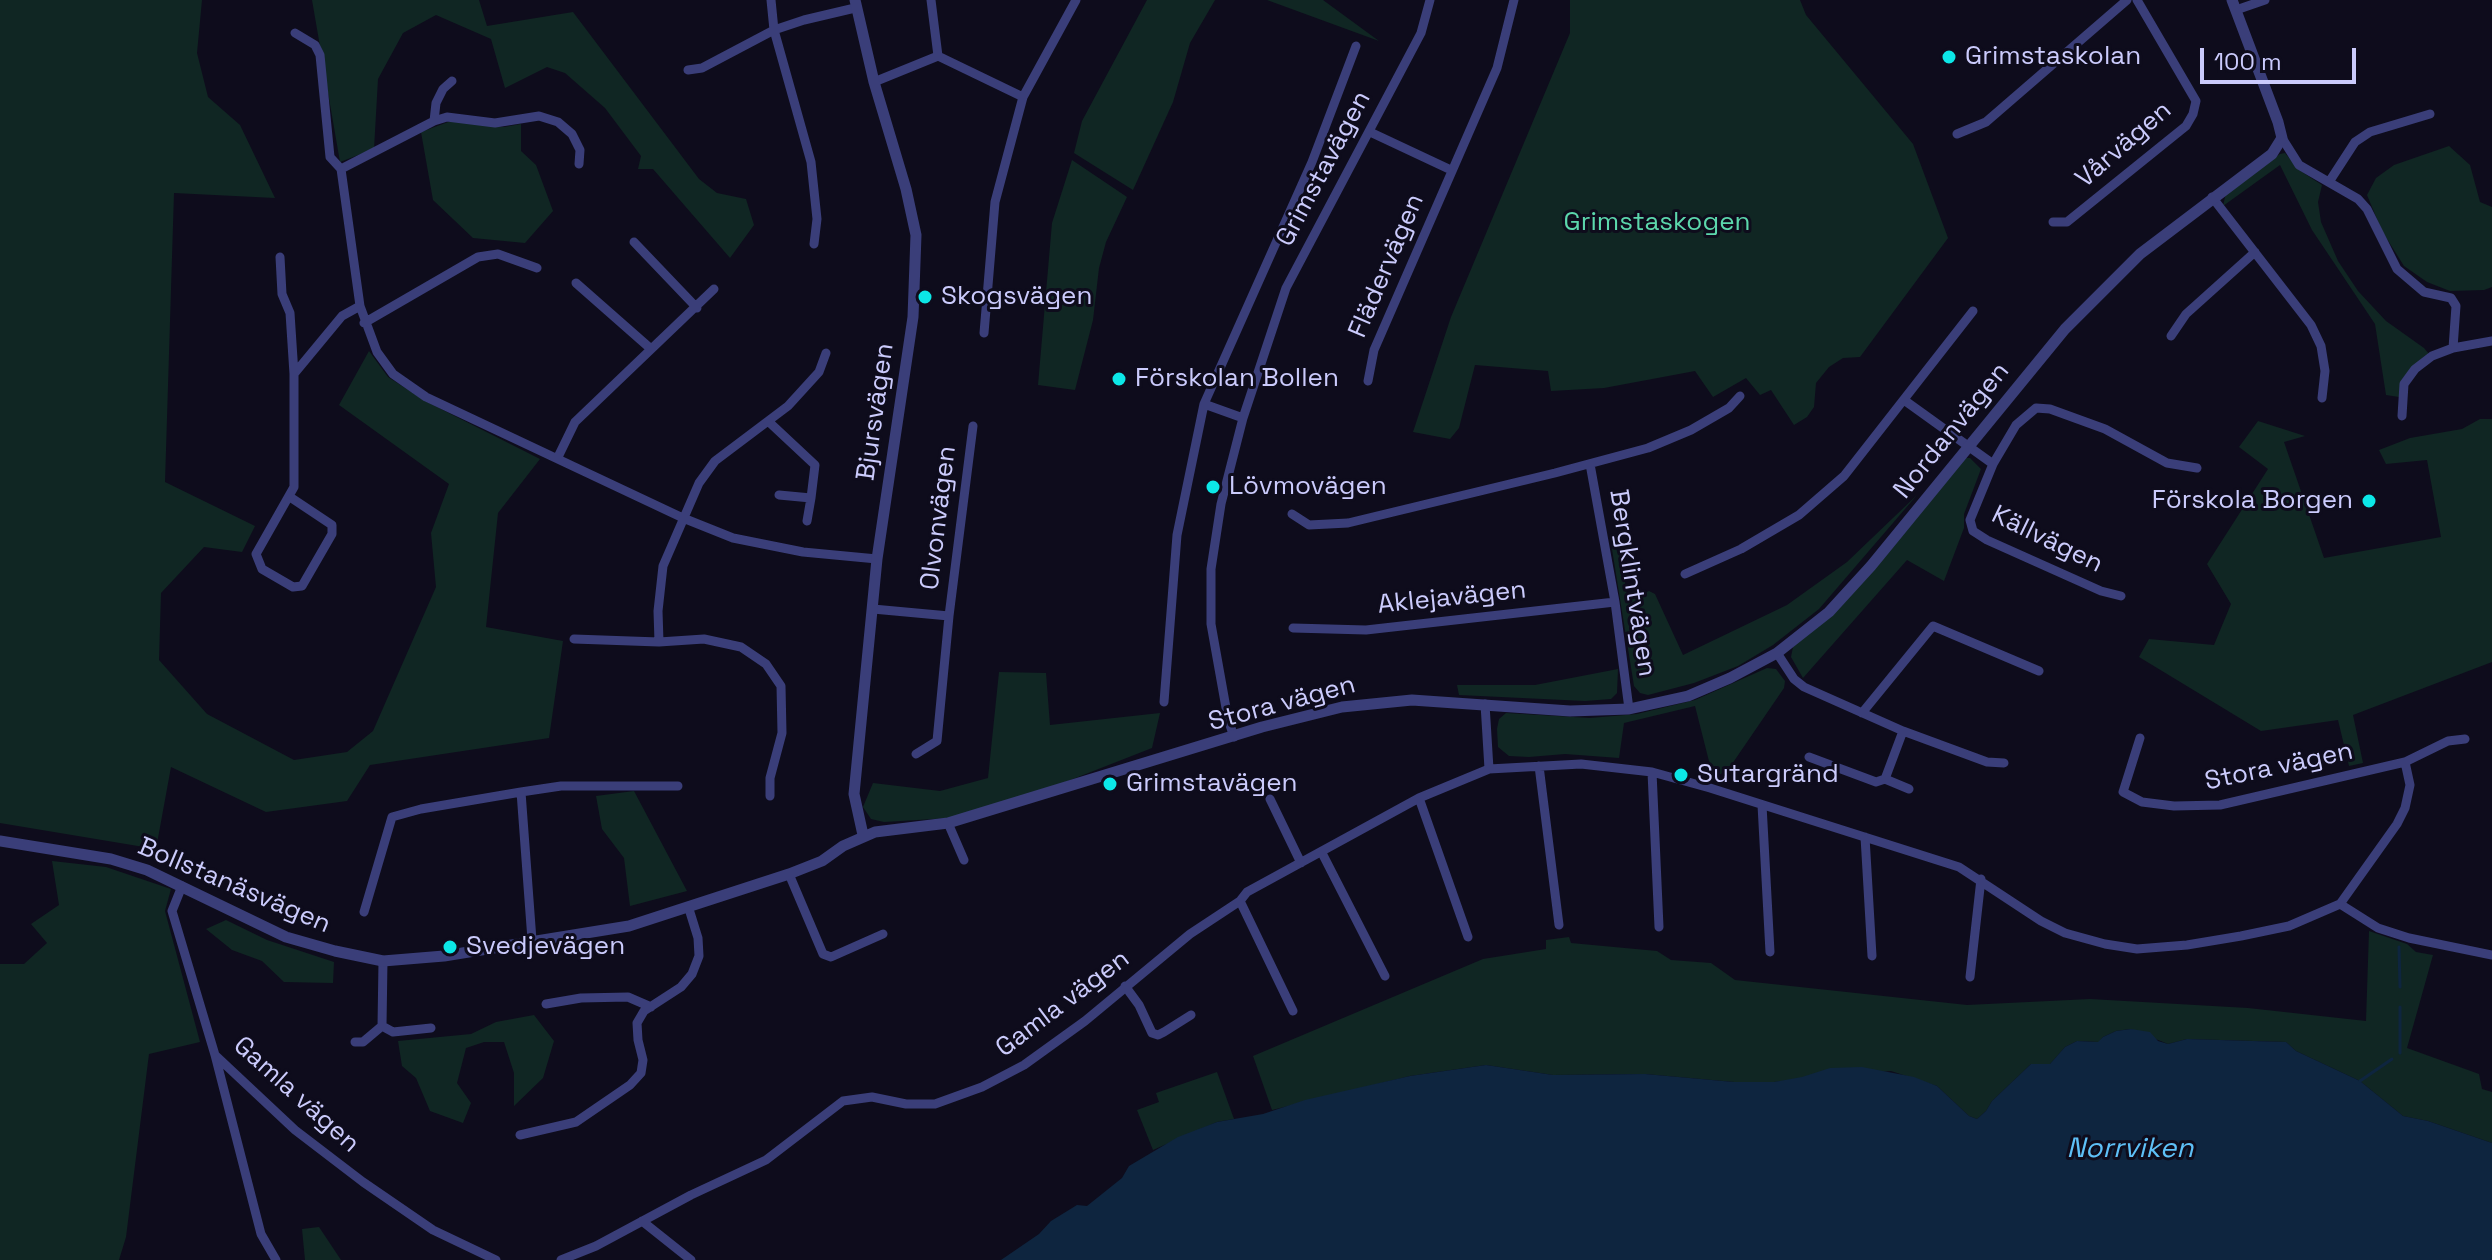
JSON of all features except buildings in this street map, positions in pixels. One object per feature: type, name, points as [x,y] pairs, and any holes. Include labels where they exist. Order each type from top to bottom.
[{"type":"street","points":[[771,0],[774,30],[811,162],[817,219],[814,244]]},
{"type":"street","points":[[931,0],[938,56]]},
{"type":"street","points":[[984,333],[995,202],[1023,97],[1076,0]]},
{"type":"street","name":"Grimstavägen","points":[[1234,737],[1211,624],[1211,569],[1221,504],[1243,418],[1286,288],[1421,33],[1430,0]]},
{"type":"street","name":"Flädervägen","points":[[1368,381],[1374,350],[1497,68],[1514,0]]},
{"type":"street","points":[[1957,134],[1986,122],[2127,0]]},
{"type":"street","name":"Vårvägen","points":[[2053,222],[2067,222],[2186,126],[2193,114],[2196,101],[2137,0]]},
{"type":"street","points":[[2265,0],[2234,5],[2282,138],[2299,165],[2358,199],[2367,209],[2397,269],[2424,292],[2451,298],[2456,306],[2453,348]]},
{"type":"street","points":[[688,70],[702,68],[774,30],[855,4]]},
{"type":"street","name":"Bjursvägen","points":[[855,4],[916,235],[913,317],[877,559],[854,794],[863,835]]},
{"type":"street","points":[[295,33],[315,45],[320,55],[330,157],[341,169],[360,306],[377,352],[393,374],[426,397],[683,518],[733,538],[803,552],[877,559]]},
{"type":"street","points":[[1164,702],[1177,535],[1204,404],[1312,162],[1356,46]]},
{"type":"street","points":[[874,82],[938,56],[1023,97]]},
{"type":"street","points":[[434,121],[436,103],[443,89],[452,81]]},
{"type":"street","points":[[2329,182],[2355,142],[2370,132],[2430,114]]},
{"type":"street","points":[[341,169],[447,117],[495,123],[539,116],[558,122],[572,134],[580,150],[579,164]]},
{"type":"street","name":"Flädervägen","points":[[1370,132],[1451,170]]},
{"type":"street","name":"Nordanvägen","points":[[1485,704],[1570,711],[1629,709],[1688,696],[1777,653],[1839,600],[1871,566],[2065,329],[2140,254],[2272,154],[2282,138]]},
{"type":"street","points":[[2212,197],[2311,325],[2321,346],[2325,371],[2322,398]]},
{"type":"street","points":[[634,242],[697,308]]},
{"type":"street","points":[[2171,336],[2186,314],[2255,252]]},
{"type":"street","points":[[364,323],[478,257],[498,254],[537,268]]},
{"type":"street","points":[[280,257],[282,294],[290,313],[294,374],[294,487],[256,554],[262,569],[293,587],[302,586],[332,534],[332,525],[290,497]]},
{"type":"street","points":[[576,283],[651,349]]},
{"type":"street","points":[[558,457],[575,422],[714,289]]},
{"type":"street","points":[[294,374],[342,316],[360,306]]},
{"type":"street","points":[[1685,574],[1741,549],[1799,515],[1844,476],[1973,311]]},
{"type":"street","points":[[2402,416],[2404,384],[2415,369],[2432,356],[2453,348],[2492,341]]},
{"type":"street","points":[[659,642],[658,611],[663,566],[699,483],[715,461],[788,406],[819,372],[826,353]]},
{"type":"street","name":"Bergklintvägen","points":[[1292,514],[1309,525],[1348,523],[1590,464],[1648,448],[1691,430],[1729,408],[1740,396]]},
{"type":"street","name":"Källvägen","points":[[1904,400],[1993,464]]},
{"type":"street","points":[[1204,404],[1243,418]]},
{"type":"street","name":"Källvägen","points":[[2121,596],[2101,591],[1973,531],[1970,520],[1993,464],[2016,425],[2036,408],[2050,409],[2105,429],[2167,463],[2197,468]]},
{"type":"street","points":[[769,422],[815,465],[807,521]]},
{"type":"street","name":"Olvonvägen","points":[[916,754],[937,741],[973,426]]},
{"type":"street","name":"Bergklintvägen","points":[[1590,464],[1615,602],[1629,709]]},
{"type":"street","points":[[779,495],[811,498]]},
{"type":"street","name":"Aklejavägen","points":[[1293,628],[1366,630],[1615,602]]},
{"type":"street","name":"Olvonvägen","points":[[873,609],[949,616]]},
{"type":"street","points":[[1862,713],[1933,626],[2039,671]]},
{"type":"street","points":[[574,639],[659,642],[704,639],[741,647],[766,664],[781,686],[782,733],[770,778],[770,796]]},
{"type":"street","points":[[1777,653],[1794,679],[1804,687],[1903,731],[1987,762],[2004,763]]},
{"type":"street","name":"Stora vägen","points":[[863,835],[948,823],[1302,716],[1376,702],[1412,700],[1485,704]]},
{"type":"street","points":[[1485,704],[1489,769],[1581,764],[1652,772],[1959,867],[2041,921],[2065,933],[2137,949],[2187,945],[2289,926],[2340,904],[2405,808],[2410,785],[2405,762]]},
{"type":"street","points":[[1885,779],[1903,731]]},
{"type":"street","name":"Stora vägen","points":[[2140,738],[2123,792],[2142,802],[2174,806],[2220,805],[2405,762],[2448,741],[2465,739]]},
{"type":"street","points":[[1809,757],[1876,782],[1885,779],[1909,789]]},
{"type":"street","points":[[1539,766],[1559,925]]},
{"type":"street","name":"Gamla vägen","points":[[561,1260],[596,1246],[766,1160],[843,1101],[872,1097],[906,1104],[935,1104],[982,1087],[1024,1065],[1085,1021],[1190,934],[1240,901],[1247,892],[1419,798],[1489,769]]},
{"type":"street","points":[[1652,772],[1659,927]]},
{"type":"street","points":[[364,912],[392,817],[421,809],[561,786],[678,786]]},
{"type":"street","points":[[521,792],[532,940]]},
{"type":"street","points":[[1419,798],[1468,937]]},
{"type":"street","points":[[1270,799],[1301,863]]},
{"type":"street","points":[[1762,805],[1770,952]]},
{"type":"street","points":[[948,823],[964,860]]},
{"type":"street","name":"Bollstanäsvägen","points":[[0,841],[111,859],[147,870],[286,937],[383,961],[444,956],[629,926],[789,874],[822,861],[863,835]]},
{"type":"street","points":[[1865,837],[1872,956]]},
{"type":"street","points":[[1322,853],[1385,976]]},
{"type":"street","points":[[789,874],[823,954],[831,957],[883,934]]},
{"type":"street","points":[[1970,977],[1981,879]]},
{"type":"street","name":"Gamla vägen","points":[[182,886],[172,911],[215,1055],[295,1130],[363,1182],[433,1230],[496,1260]]},
{"type":"street","points":[[1240,901],[1293,1011]]},
{"type":"street","points":[[2340,904],[2378,928],[2492,955]]},
{"type":"street","points":[[520,1135],[576,1122],[630,1085],[641,1073],[643,1060],[637,1023],[644,1011],[681,987],[692,974],[699,956],[698,938],[689,909]]},
{"type":"street","points":[[355,1042],[363,1042],[382,1026],[383,961]]},
{"type":"street","points":[[1125,986],[1139,1005],[1152,1033],[1158,1035],[1191,1015]]},
{"type":"street","points":[[546,1004],[581,998],[628,997],[651,1007]]},
{"type":"street","points":[[382,1026],[393,1032],[431,1028]]},
{"type":"street","points":[[215,1055],[261,1234],[276,1260]]},
{"type":"street","points":[[642,1221],[691,1260]]},
{"type":"green space","points":[[0,0],[202,0],[197,53],[208,97],[240,125],[275,198],[174,193],[165,482],[255,526],[242,552],[204,547],[161,593],[159,660],[207,714],[294,760],[347,752],[373,731],[436,587],[431,533],[449,484],[339,405],[369,351],[388,377],[427,402],[540,459],[498,513],[486,627],[563,641],[549,738],[370,765],[347,801],[266,812],[171,767],[156,849],[0,823]]},
{"type":"green space","points":[[312,0],[479,0],[487,26],[573,12],[699,179],[717,193],[746,199],[754,225],[730,258],[653,169],[638,169],[641,156],[605,108],[565,73],[547,67],[505,88],[491,39],[436,15],[403,33],[378,79],[374,149],[340,162]]},
{"type":"green space","points":[[1147,0],[1215,0],[1190,43],[1173,102],[1133,190],[1074,153],[1082,121]]},
{"type":"green space","points":[[1267,0],[1323,0],[1379,41]]},
{"type":"green space","name":"Grimstaskogen","points":[[1570,0],[1800,0],[1806,15],[1913,144],[1948,238],[1860,357],[1843,358],[1829,367],[1816,383],[1814,407],[1807,417],[1794,425],[1771,390],[1760,395],[1746,378],[1713,397],[1695,371],[1604,388],[1551,391],[1548,371],[1475,365],[1459,428],[1450,439],[1413,432],[1451,317],[1570,33]]},
{"type":"green space","points":[[451,121],[504,127],[521,124],[521,151],[536,165],[553,211],[525,243],[473,238],[433,200],[421,132]]},
{"type":"green space","points":[[2449,146],[2470,165],[2480,202],[2492,207],[2492,287],[2484,290],[2450,291],[2427,282],[2404,266],[2382,231],[2367,195],[2376,178],[2394,165]]},
{"type":"green space","points":[[2285,153],[2299,170],[2322,185],[2318,202],[2321,222],[2338,261],[2358,291],[2386,321],[2429,354],[2403,378],[2399,397],[2386,395],[2375,324],[2312,230],[2280,165],[2223,206],[2226,193]]},
{"type":"green space","points":[[1072,160],[1127,197],[1106,242],[1099,268],[1093,320],[1075,390],[1038,385],[1052,223]]},
{"type":"green space","points":[[2480,419],[2492,419],[2492,662],[2353,715],[2363,763],[2349,766],[2338,720],[2261,731],[2139,657],[2149,639],[2214,645],[2231,604],[2207,564],[2268,469],[2239,447],[2258,421],[2305,436],[2284,442],[2324,558],[2441,537],[2427,460],[2386,464],[2379,450],[2410,438],[2462,429]]},
{"type":"green space","points":[[1964,458],[1970,458],[1981,469],[1944,581],[1907,560],[1803,678],[1791,657],[1793,647]]},
{"type":"green space","points":[[1917,495],[1819,609],[1773,645],[1738,666],[1694,683],[1648,695],[1640,693],[1634,686],[1611,543],[1620,550],[1628,601],[1649,591],[1655,594],[1683,655],[1787,605],[1847,562]]},
{"type":"green space","points":[[1767,668],[1776,669],[1785,681],[1784,688],[1732,764],[1713,777],[1695,706],[1624,723],[1619,758],[1565,754],[1509,756],[1498,747],[1499,719],[1506,713],[1590,718],[1637,714],[1695,700]]},
{"type":"green space","points":[[1618,669],[1617,693],[1611,699],[1585,701],[1459,695],[1457,685],[1535,685]]},
{"type":"green space","points":[[999,672],[1046,673],[1050,725],[1160,713],[1152,748],[1050,788],[951,818],[884,822],[871,819],[863,807],[873,783],[940,791],[988,778]]},
{"type":"green space","points":[[634,791],[687,891],[630,906],[624,858],[602,829],[596,796]]},
{"type":"green space","points":[[52,861],[106,867],[171,889],[165,911],[200,1042],[149,1054],[126,1237],[119,1260],[0,1260],[0,964],[24,964],[47,943],[31,924],[59,905]]},
{"type":"green space","points":[[226,920],[267,940],[334,962],[333,983],[284,982],[262,961],[232,950],[206,929]]},
{"type":"green space","points":[[2369,931],[2407,944],[2416,952],[2433,955],[2407,1048],[2479,1074],[2482,1089],[2492,1092],[2492,1143],[2428,1121],[2403,1116],[2360,1081],[2296,1051],[2286,1042],[2187,1039],[2168,1044],[2131,1029],[2116,1031],[2099,1042],[2077,1041],[2065,1047],[2050,1064],[2031,1064],[1977,1119],[1969,1116],[1937,1086],[1891,1071],[1774,1082],[1734,1082],[1645,1074],[1553,1075],[1486,1065],[1410,1076],[1272,1110],[1253,1056],[1483,959],[1546,949],[1546,940],[1569,937],[1571,943],[1657,951],[1671,960],[1711,963],[1735,980],[1967,1005],[2090,999],[2248,1008],[2366,1021]]},
{"type":"green space","points":[[534,1015],[554,1041],[543,1078],[514,1106],[514,1073],[504,1042],[484,1042],[466,1048],[457,1083],[471,1103],[463,1123],[430,1111],[416,1078],[402,1066],[398,1041],[471,1034],[496,1022]]},
{"type":"green space","points":[[1217,1072],[1234,1119],[1217,1122],[1153,1150],[1137,1110],[1159,1102],[1156,1093]]},
{"type":"green space","points":[[319,1227],[341,1260],[305,1260],[302,1229]]},
{"type":"water","name":"Norrviken","points":[[2131,1029],[2150,1032],[2158,1041],[2168,1044],[2187,1039],[2286,1042],[2296,1051],[2360,1081],[2403,1116],[2428,1121],[2492,1143],[2492,1260],[1001,1260],[1039,1234],[1051,1221],[1077,1205],[1087,1206],[1122,1178],[1129,1166],[1178,1137],[1217,1122],[1263,1114],[1305,1100],[1410,1076],[1486,1065],[1553,1075],[1645,1074],[1734,1082],[1774,1082],[1830,1068],[1862,1067],[1914,1077],[1937,1086],[1969,1116],[1977,1119],[2031,1064],[2050,1064],[2065,1047],[2077,1041],[2098,1042],[2116,1031]]},
{"type":"waterway","points":[[2399,947],[2400,987]]},
{"type":"waterway","points":[[2400,1007],[2400,1053]]},
{"type":"waterway","points":[[2360,1081],[2392,1059]]},
{"type":"place","name":"Grimstaskolan","points":[[1949,57]]},
{"type":"place","name":"Skogsvägen","points":[[925,297]]},
{"type":"place","name":"Förskolan Bollen","points":[[1119,379]]},
{"type":"place","name":"Lövmovägen","points":[[1213,487]]},
{"type":"place","name":"Förskola Borgen","points":[[2369,501]]},
{"type":"place","name":"Sutargränd","points":[[1681,775]]},
{"type":"place","name":"Grimstavägen","points":[[1110,784]]},
{"type":"place","name":"Svedjevägen","points":[[450,947]]}]
